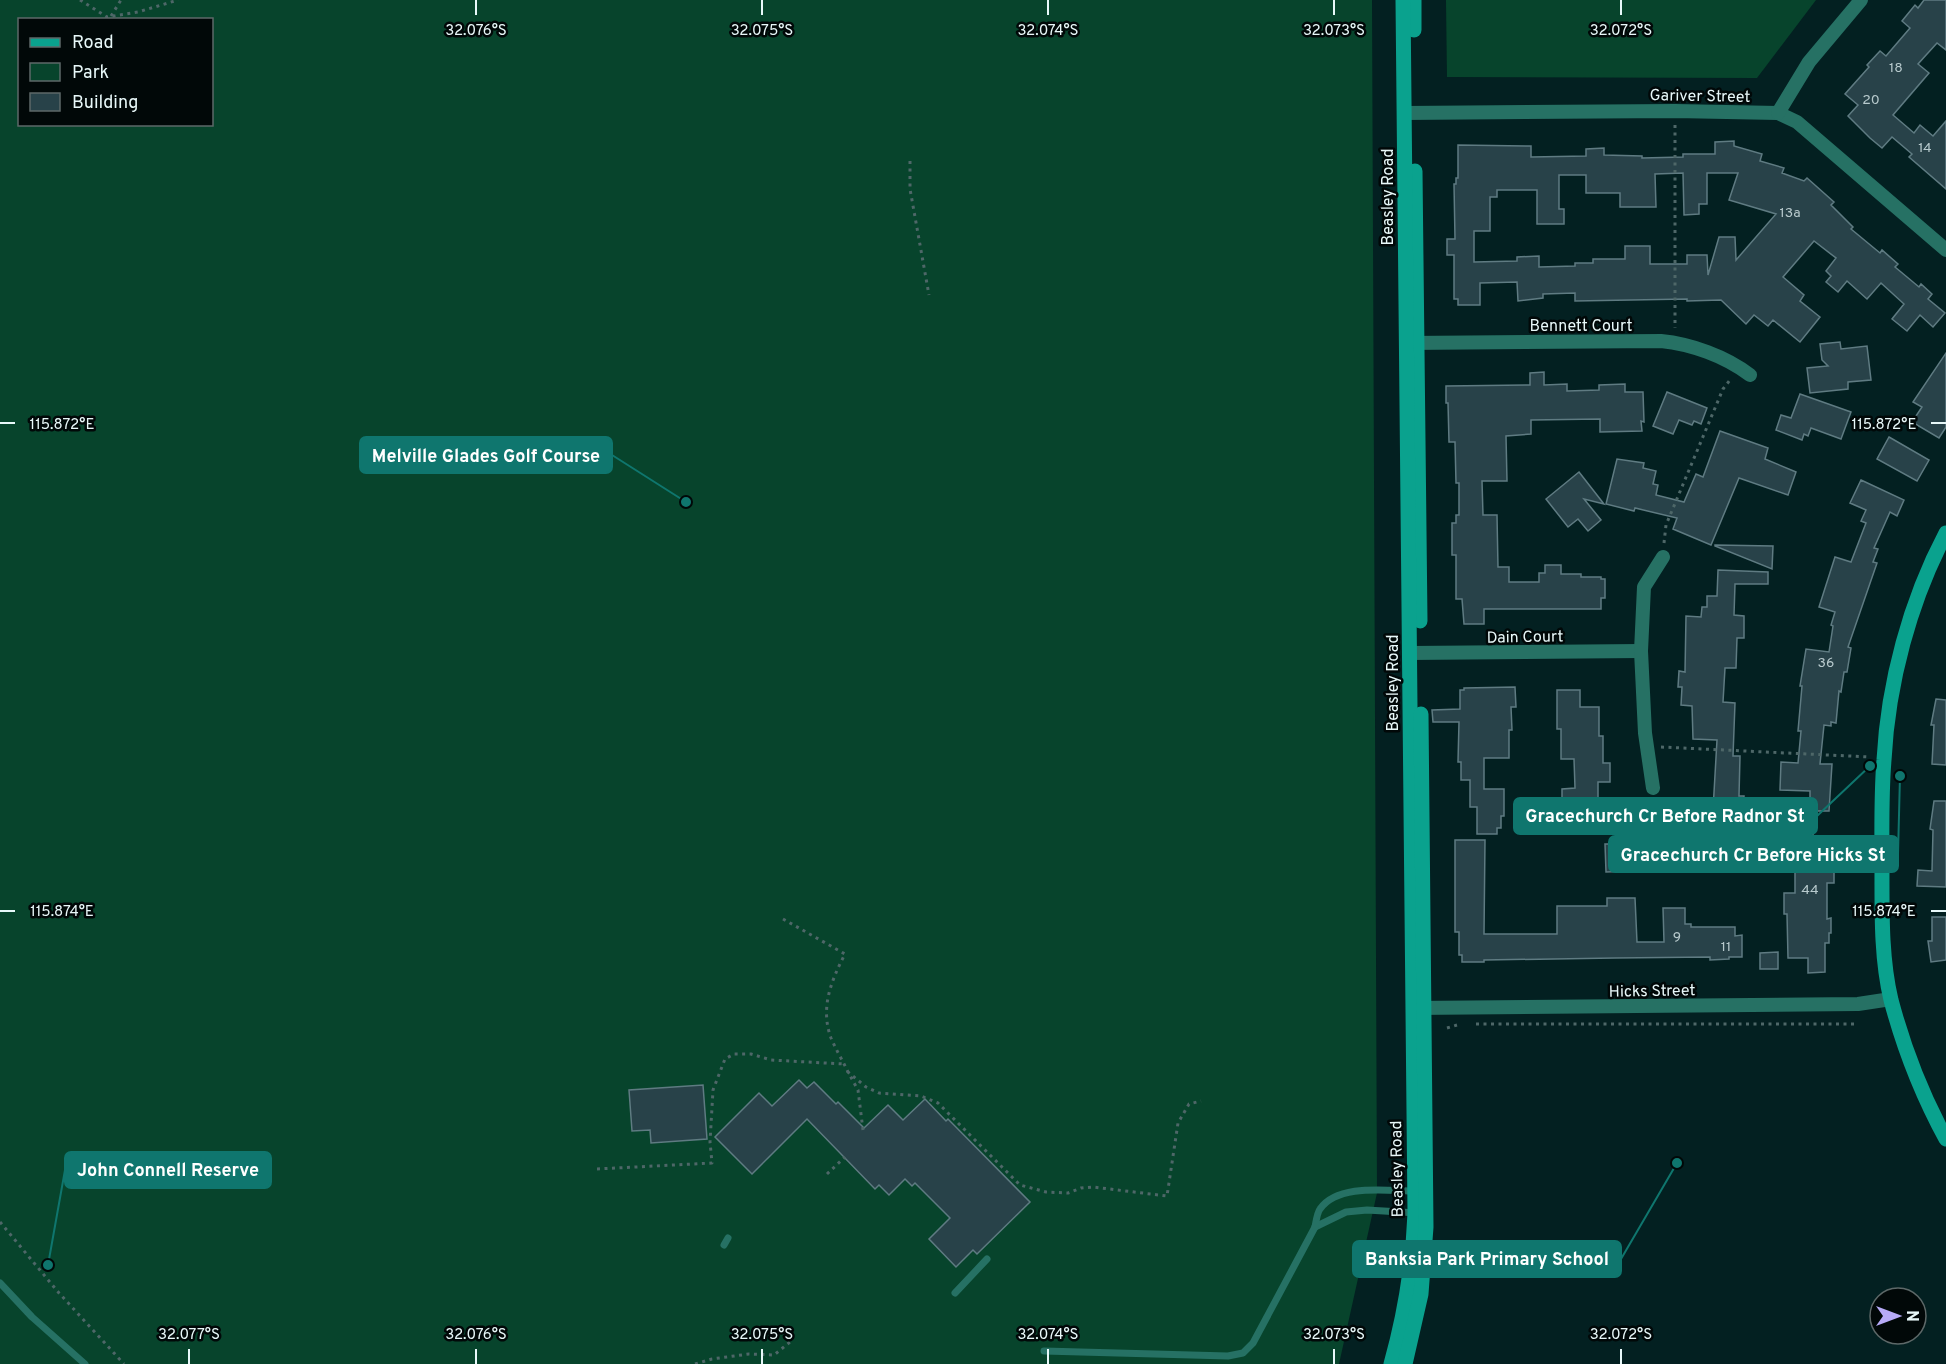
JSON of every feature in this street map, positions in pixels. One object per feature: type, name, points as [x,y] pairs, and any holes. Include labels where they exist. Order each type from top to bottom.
[{"type":"main road","name":"Beasley Road","points":[[1403,0],[1409,113],[1420,1191],[1425,1261],[1421,1294],[1405,1364]]},
{"type":"main road","name":"Beasley Road","points":[[1409,113],[1414,0]]},
{"type":"main road","points":[[1945,537],[1922,589],[1906,637],[1887,721],[1884,758],[1883,934],[1885,965],[1891,999],[1920,1088],[1946,1139]]},
{"type":"main road","name":"Beasley Road","points":[[1391,1364],[1402,1324],[1421,1213]]},
{"type":"street","points":[[1778,113],[1809,62],[1861,0]]},
{"type":"street","name":"Gariver Street","points":[[1409,113],[1675,111],[1778,113],[1797,122],[1946,250]]},
{"type":"street","name":"Bennett Court","points":[[1411,343],[1675,342],[1696,348],[1744,371]]},
{"type":"street","points":[[1653,788],[1647,752],[1641,651],[1644,587],[1663,556]]},
{"type":"street","name":"Dain Court","points":[[1415,653],[1641,651]]},
{"type":"street","name":"Hicks Street","points":[[1418,1008],[1858,1004],[1891,999]]},
{"type":"lane","points":[[1044,1351],[1228,1356],[1243,1353],[1253,1343],[1315,1227],[1320,1209],[1338,1195],[1356,1191],[1420,1191]]},
{"type":"lane","points":[[1315,1227],[1346,1212],[1367,1210],[1421,1213]]},
{"type":"lane","points":[[955,1293],[987,1259]]},
{"type":"lane","points":[[0,1283],[32,1317],[85,1364]]},
{"type":"path","points":[[80,0],[107,17],[138,12],[178,0]]},
{"type":"path","points":[[111,16],[121,0]]},
{"type":"path","points":[[1675,111],[1675,342]]},
{"type":"path","points":[[910,161],[910,189],[929,295]]},
{"type":"path","points":[[1663,556],[1666,525],[1724,389],[1744,371]]},
{"type":"path","points":[[1647,752],[1665,746],[1884,758]]},
{"type":"path","points":[[783,920],[845,954],[828,992],[827,1007],[831,1038],[858,1090],[863,1130]]},
{"type":"path","points":[[1447,1028],[1455,1024],[1858,1024]]},
{"type":"path","points":[[597,1169],[712,1163],[710,1142],[713,1090],[725,1059],[734,1053],[751,1054],[771,1060],[844,1064]]},
{"type":"path","points":[[848,1072],[866,1087],[879,1093],[921,1096],[938,1103],[1020,1185],[1046,1192],[1068,1193],[1081,1188],[1093,1187],[1167,1196],[1178,1123],[1189,1104],[1201,1101]]},
{"type":"path","points":[[827,1174],[845,1157]]},
{"type":"path","points":[[0,1222],[59,1293],[124,1364]]},
{"type":"path","points":[[695,1364],[712,1359],[749,1354],[774,1354],[790,1342]]},
{"type":"green space","points":[[0,0],[1372,0],[1377,1193],[1339,1364],[0,1364]]},
{"type":"green space","points":[[1446,0],[1816,0],[1757,78],[1447,77]]},
{"type":"building","points":[[1924,0],[1946,0],[1946,50],[1937,43],[1918,64],[1929,73],[1893,115],[1914,133],[1920,125],[1933,136],[1946,121],[1946,189],[1909,157],[1912,154],[1892,137],[1882,148],[1870,138],[1848,116],[1858,105],[1845,94],[1880,51],[1886,56],[1910,28],[1902,21],[1915,5],[1918,8]]},
{"type":"building","points":[[1734,141],[1734,146],[1762,154],[1760,161],[1784,168],[1782,173],[1804,181],[1807,178],[1834,202],[1831,205],[1853,227],[1851,229],[1880,253],[1882,250],[1898,264],[1895,267],[1919,287],[1921,284],[1932,294],[1928,299],[1945,313],[1933,327],[1920,315],[1907,331],[1892,319],[1904,304],[1881,283],[1867,299],[1847,281],[1838,292],[1826,282],[1831,276],[1826,271],[1836,258],[1814,241],[1783,277],[1804,295],[1800,301],[1820,317],[1800,342],[1773,320],[1768,326],[1754,315],[1746,324],[1721,300],[1575,301],[1575,293],[1543,294],[1543,298],[1518,301],[1517,282],[1480,283],[1480,305],[1458,305],[1458,299],[1454,299],[1454,255],[1447,255],[1447,239],[1455,239],[1454,184],[1458,178],[1458,145],[1531,146],[1531,157],[1586,156],[1586,149],[1604,148],[1604,155],[1642,156],[1642,158],[1715,154],[1715,142]],"holes":[[[1683,173],[1684,215],[1699,214],[1699,204],[1707,204],[1707,173],[1738,173],[1729,200],[1776,214],[1736,260],[1735,237],[1719,237],[1708,275],[1707,255],[1687,255],[1687,264],[1650,264],[1650,246],[1625,246],[1625,259],[1593,259],[1593,263],[1575,263],[1575,266],[1539,267],[1539,256],[1517,257],[1517,261],[1474,262],[1474,231],[1490,231],[1490,197],[1497,197],[1497,190],[1537,190],[1537,224],[1564,224],[1564,209],[1559,209],[1559,175],[1586,175],[1586,193],[1620,193],[1620,207],[1656,207],[1655,174]]]},
{"type":"building","points":[[1840,342],[1841,349],[1867,346],[1871,380],[1848,382],[1848,389],[1810,393],[1807,368],[1828,366],[1822,360],[1820,344]]},
{"type":"building","points":[[1946,353],[1946,427],[1939,438],[1912,422],[1922,407],[1913,402]]},
{"type":"building","points":[[1544,372],[1544,385],[1567,384],[1567,391],[1599,390],[1599,385],[1625,384],[1625,392],[1643,392],[1642,431],[1600,432],[1600,419],[1531,420],[1531,434],[1506,436],[1507,481],[1482,481],[1483,515],[1497,515],[1498,567],[1509,567],[1509,582],[1539,582],[1539,573],[1545,573],[1545,565],[1561,565],[1561,574],[1581,574],[1581,577],[1605,579],[1605,598],[1601,598],[1601,609],[1484,609],[1484,624],[1464,624],[1462,599],[1456,599],[1456,555],[1452,555],[1452,523],[1456,523],[1456,515],[1459,515],[1459,483],[1456,483],[1455,442],[1449,442],[1446,386],[1530,385],[1530,373]]},
{"type":"building","points":[[1667,392],[1707,408],[1701,424],[1694,421],[1692,425],[1679,420],[1673,434],[1653,426]]},
{"type":"building","points":[[1800,394],[1851,412],[1841,439],[1811,428],[1808,436],[1804,434],[1802,440],[1776,430],[1781,415],[1791,418]]},
{"type":"building","points":[[1720,431],[1768,448],[1765,459],[1796,472],[1788,495],[1739,478],[1711,545],[1673,529],[1677,518],[1606,504],[1617,459],[1644,463],[1643,468],[1656,471],[1653,484],[1658,485],[1656,495],[1684,502],[1696,474],[1703,477]]},
{"type":"building","points":[[1889,437],[1929,460],[1917,481],[1877,459]]},
{"type":"building","points":[[1579,472],[1604,504],[1584,499],[1601,520],[1588,531],[1578,519],[1568,527],[1546,499]]},
{"type":"building","points":[[1861,480],[1904,500],[1897,516],[1890,512],[1874,548],[1878,549],[1873,562],[1877,563],[1848,647],[1851,648],[1847,672],[1844,672],[1841,692],[1839,691],[1836,723],[1831,722],[1831,726],[1824,725],[1820,764],[1832,764],[1829,811],[1810,811],[1810,791],[1780,790],[1781,762],[1798,763],[1801,731],[1798,731],[1802,686],[1800,686],[1806,649],[1829,652],[1833,626],[1831,625],[1835,612],[1819,607],[1835,557],[1851,562],[1866,523],[1861,521],[1866,510],[1850,503]]},
{"type":"building","points":[[1715,546],[1773,546],[1772,569]]},
{"type":"building","points":[[1718,570],[1768,572],[1768,584],[1735,584],[1734,615],[1744,616],[1744,638],[1737,638],[1736,668],[1725,668],[1723,702],[1735,703],[1733,756],[1740,756],[1739,796],[1744,796],[1742,834],[1719,832],[1720,810],[1713,810],[1717,740],[1693,739],[1692,706],[1681,705],[1682,687],[1678,687],[1679,671],[1685,672],[1686,616],[1701,617],[1702,607],[1707,607],[1707,596],[1717,596]]},
{"type":"building","points":[[1515,687],[1516,707],[1511,707],[1512,730],[1509,730],[1509,758],[1484,758],[1484,789],[1504,789],[1504,816],[1501,816],[1501,828],[1497,828],[1497,834],[1477,834],[1477,807],[1470,807],[1470,780],[1461,780],[1461,762],[1458,762],[1459,722],[1433,722],[1432,710],[1460,709],[1460,690],[1464,688]]},
{"type":"building","points":[[1557,690],[1580,690],[1580,707],[1599,707],[1599,736],[1603,736],[1603,763],[1610,763],[1610,782],[1598,782],[1598,813],[1583,813],[1583,833],[1567,833],[1567,826],[1562,826],[1562,789],[1575,788],[1574,759],[1561,759],[1561,729],[1557,729]]},
{"type":"building","points":[[1936,699],[1946,700],[1946,765],[1932,764],[1934,725],[1931,725]]},
{"type":"building","points":[[1934,801],[1946,801],[1946,887],[1917,886],[1918,870],[1932,871],[1933,830],[1930,829]]},
{"type":"building","points":[[1794,817],[1813,817],[1813,841],[1825,841],[1825,849],[1830,848],[1830,864],[1834,864],[1834,883],[1827,883],[1827,919],[1831,918],[1831,933],[1829,933],[1829,943],[1825,943],[1825,972],[1808,973],[1808,958],[1788,958],[1784,893],[1795,893],[1795,863],[1790,863],[1790,826],[1795,826]]},
{"type":"building","points":[[1455,840],[1485,840],[1484,934],[1557,934],[1557,906],[1607,906],[1607,898],[1635,898],[1637,942],[1664,942],[1663,908],[1685,908],[1685,924],[1691,924],[1691,927],[1735,927],[1735,936],[1742,935],[1742,957],[1710,960],[1710,957],[1462,962],[1462,955],[1459,955],[1459,932],[1455,932]]},
{"type":"building","points":[[1687,842],[1725,843],[1725,865],[1706,865],[1706,872],[1666,870],[1606,872],[1605,844],[1629,844],[1629,849],[1659,848],[1659,844],[1686,844]]},
{"type":"building","points":[[1932,917],[1946,917],[1946,960],[1931,962],[1928,941],[1932,941]]},
{"type":"building","points":[[1778,952],[1778,969],[1760,969],[1760,953]]},
{"type":"building","points":[[799,1080],[807,1088],[814,1082],[864,1128],[888,1105],[903,1120],[925,1099],[946,1121],[948,1119],[1030,1202],[977,1254],[973,1250],[956,1267],[929,1239],[950,1218],[915,1183],[912,1186],[905,1179],[889,1195],[879,1185],[875,1189],[807,1119],[752,1174],[715,1137],[759,1093],[772,1106]]},
{"type":"building","points":[[703,1085],[707,1139],[651,1143],[650,1130],[632,1131],[629,1090]]},
{"type":"place","name":"Melville Glades Golf Course","points":[[686,502]]},
{"type":"place","name":"Gracechurch Cr Before Radnor St","points":[[1870,766]]},
{"type":"place","name":"Gracechurch Cr Before Hicks St","points":[[1900,776]]},
{"type":"place","name":"Banksia Park Primary School","points":[[1677,1163]]},
{"type":"place","name":"John Connell Reserve","points":[[48,1265]]}]
